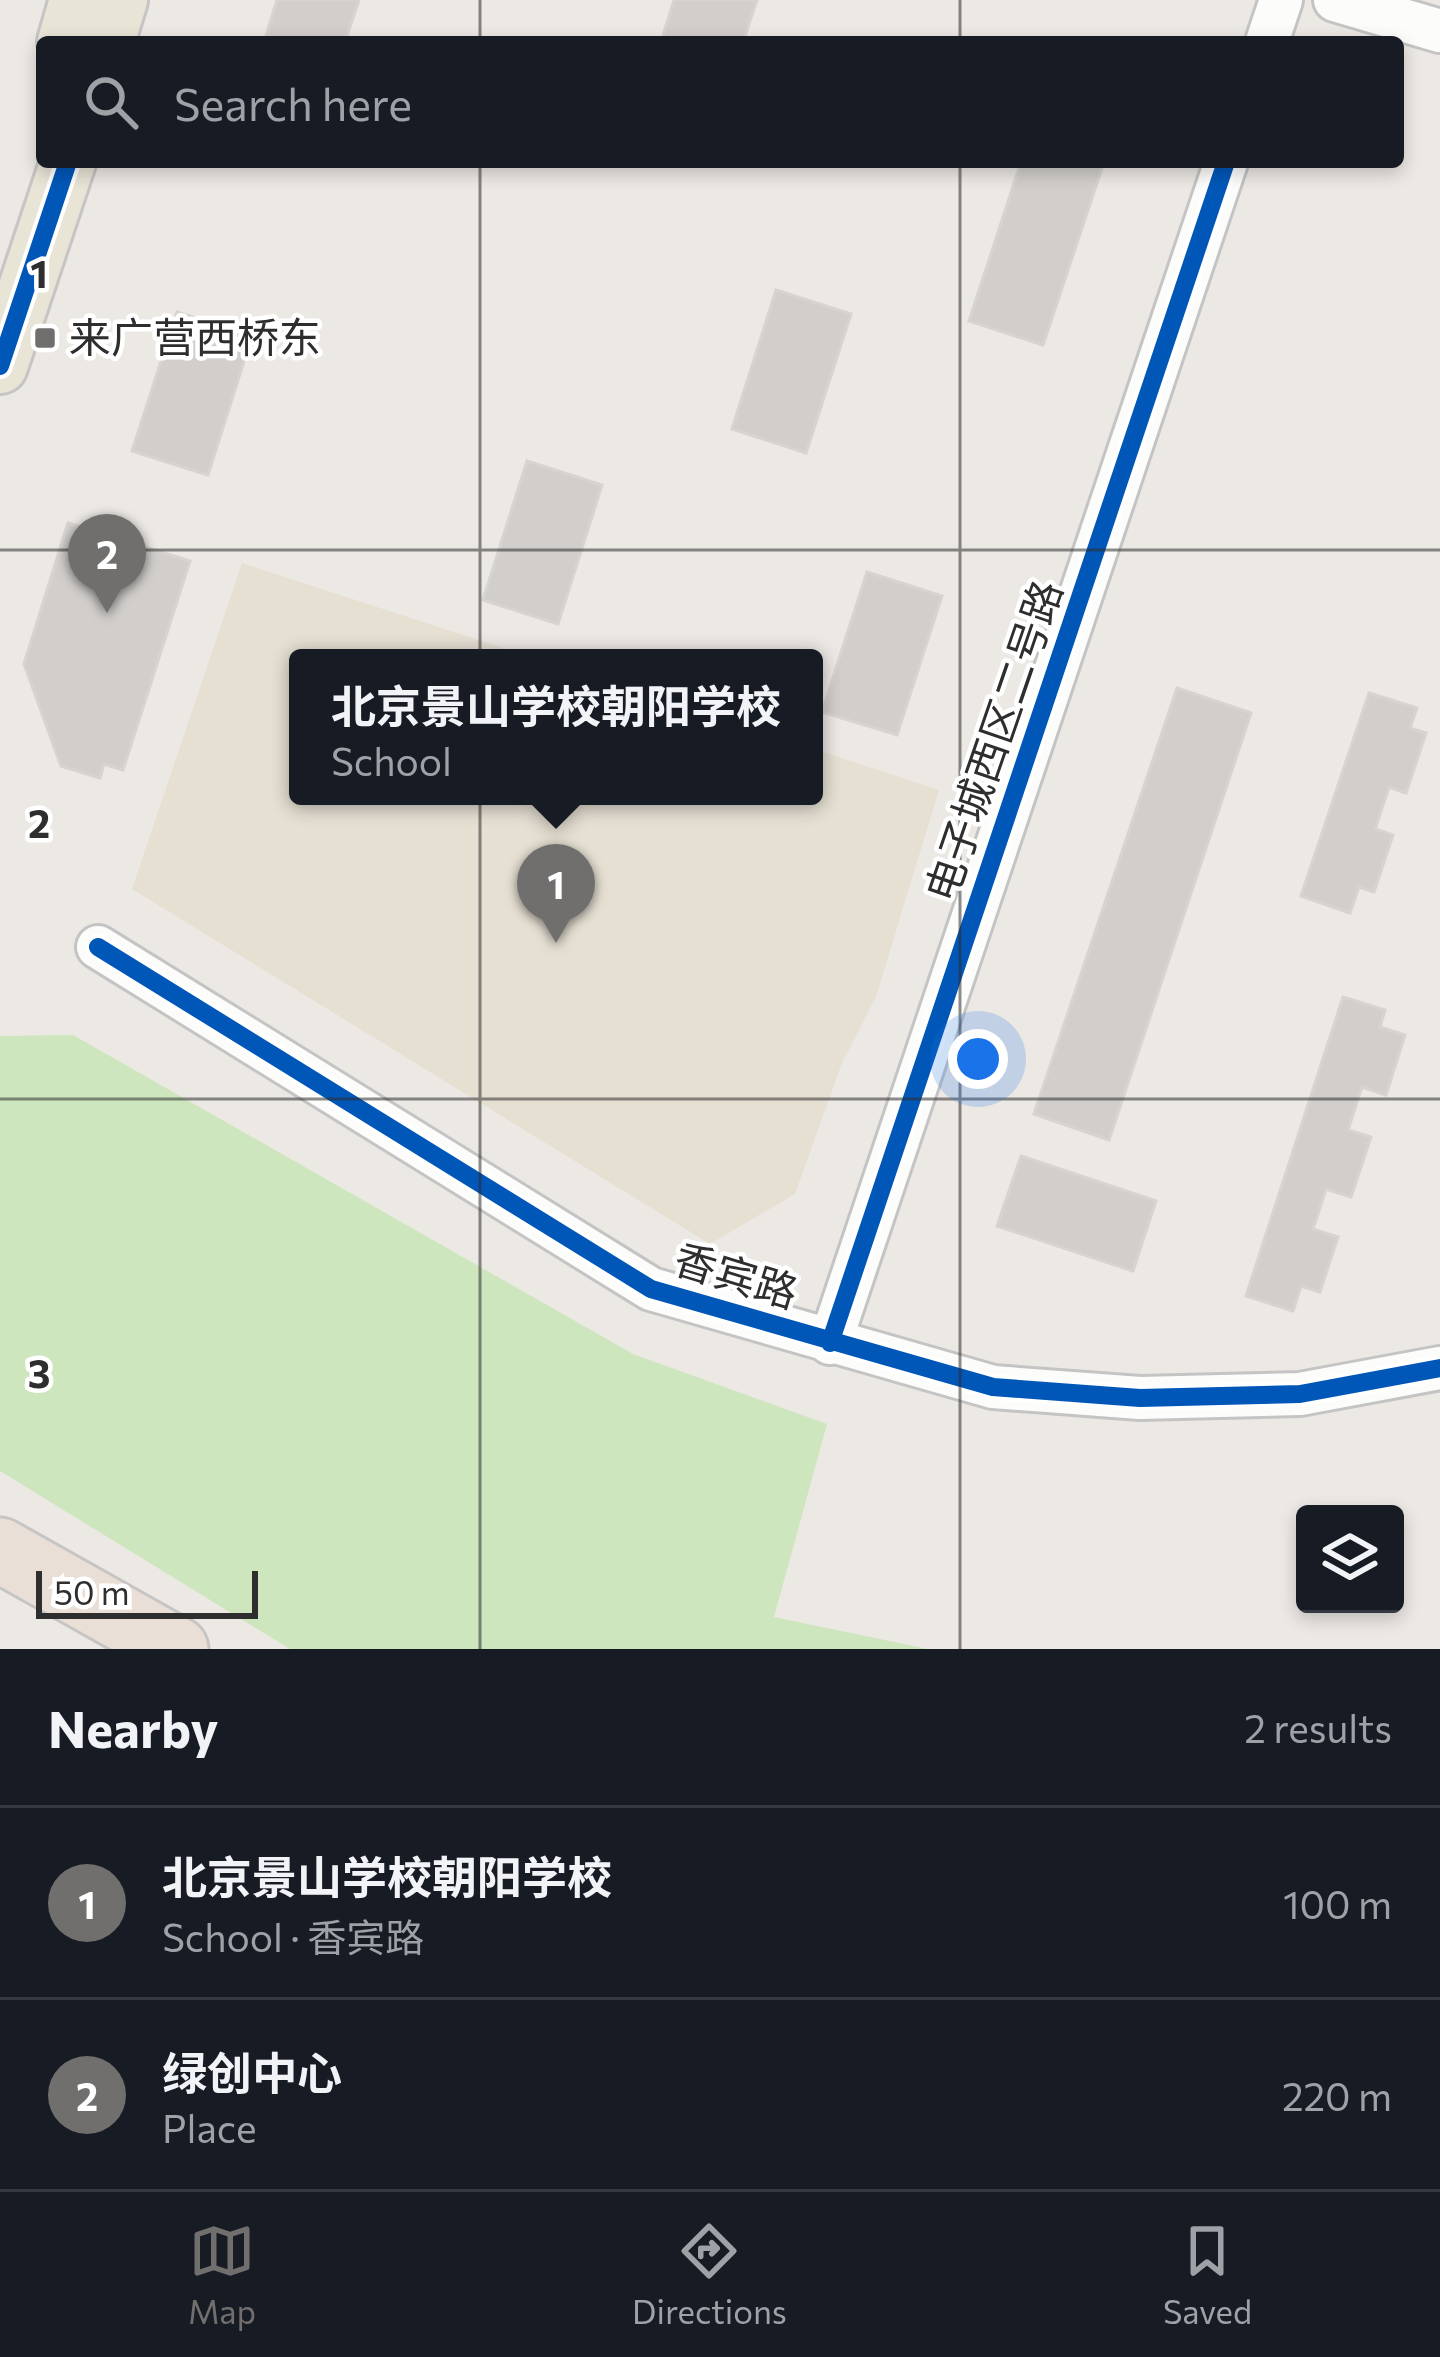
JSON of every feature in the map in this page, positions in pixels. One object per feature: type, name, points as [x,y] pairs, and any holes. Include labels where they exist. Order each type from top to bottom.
[{"type":"highway","points":[[0,1550],[176,1649]]},
{"type":"highway","points":[[0,1573],[119,1649]]},
{"type":"main road","points":[[67,36],[77,0]]},
{"type":"main road","points":[[108,36],[120,0]]},
{"type":"main road","points":[[0,257],[36,146]]},
{"type":"main road","points":[[0,366],[66,168]]},
{"type":"street","points":[[1269,36],[1281,0]]},
{"type":"street","points":[[1335,0],[1440,31]]},
{"type":"street","name":"电子城西区二号路","points":[[830,1343],[1224,168]]},
{"type":"street","name":"香宾路","points":[[98,947],[651,1288],[993,1387],[1140,1398],[1300,1394],[1440,1368]]},
{"type":"shaded area","points":[[242,563],[506,649],[289,649],[289,805],[823,805],[823,752],[939,790],[876,997],[842,1063],[795,1194],[710,1244],[132,889]]},
{"type":"green space","points":[[73,1035],[633,1354],[827,1424],[774,1617],[928,1649],[290,1649],[0,1471],[0,1036]]},
{"type":"building","points":[[277,0],[359,0],[347,36],[266,36]]},
{"type":"building","points":[[674,0],[757,0],[745,36],[663,36]]},
{"type":"building","points":[[1019,168],[1102,168],[1043,345],[969,321]]},
{"type":"building","points":[[776,290],[851,314],[806,453],[732,429]]},
{"type":"building","points":[[177,312],[252,336],[208,475],[132,451]]},
{"type":"building","points":[[527,461],[602,485],[558,624],[483,600]]},
{"type":"building","points":[[68,523],[190,561],[123,770],[104,764],[100,778],[61,766],[24,664]]},
{"type":"building","points":[[867,572],[942,596],[897,735],[823,709]]},
{"type":"building","points":[[1177,688],[1251,713],[1109,1140],[1034,1114]]},
{"type":"building","points":[[1369,693],[1417,708],[1410,728],[1426,733],[1406,793],[1389,787],[1375,829],[1393,835],[1374,892],[1359,887],[1350,913],[1301,896]]},
{"type":"building","points":[[1343,997],[1385,1010],[1380,1027],[1405,1035],[1386,1095],[1362,1087],[1348,1130],[1371,1137],[1351,1197],[1326,1189],[1313,1229],[1338,1237],[1320,1292],[1301,1286],[1293,1311],[1246,1296]]},
{"type":"building","points":[[1021,1156],[1156,1201],[1133,1271],[997,1226]]},
{"type":"cycle path","points":[[0,366],[66,168]]},
{"type":"cycle path","points":[[830,1343],[1224,168]]},
{"type":"cycle path","points":[[98,947],[651,1289],[993,1387],[1140,1398],[1300,1394],[1440,1368]]},
{"type":"place","name":"来广营西桥东","points":[[45,338]]},
{"type":"place","name":"绿创中心","points":[[107,613]]},
{"type":"place","name":"北京景山学校朝阳学校","points":[[556,943]]}]
